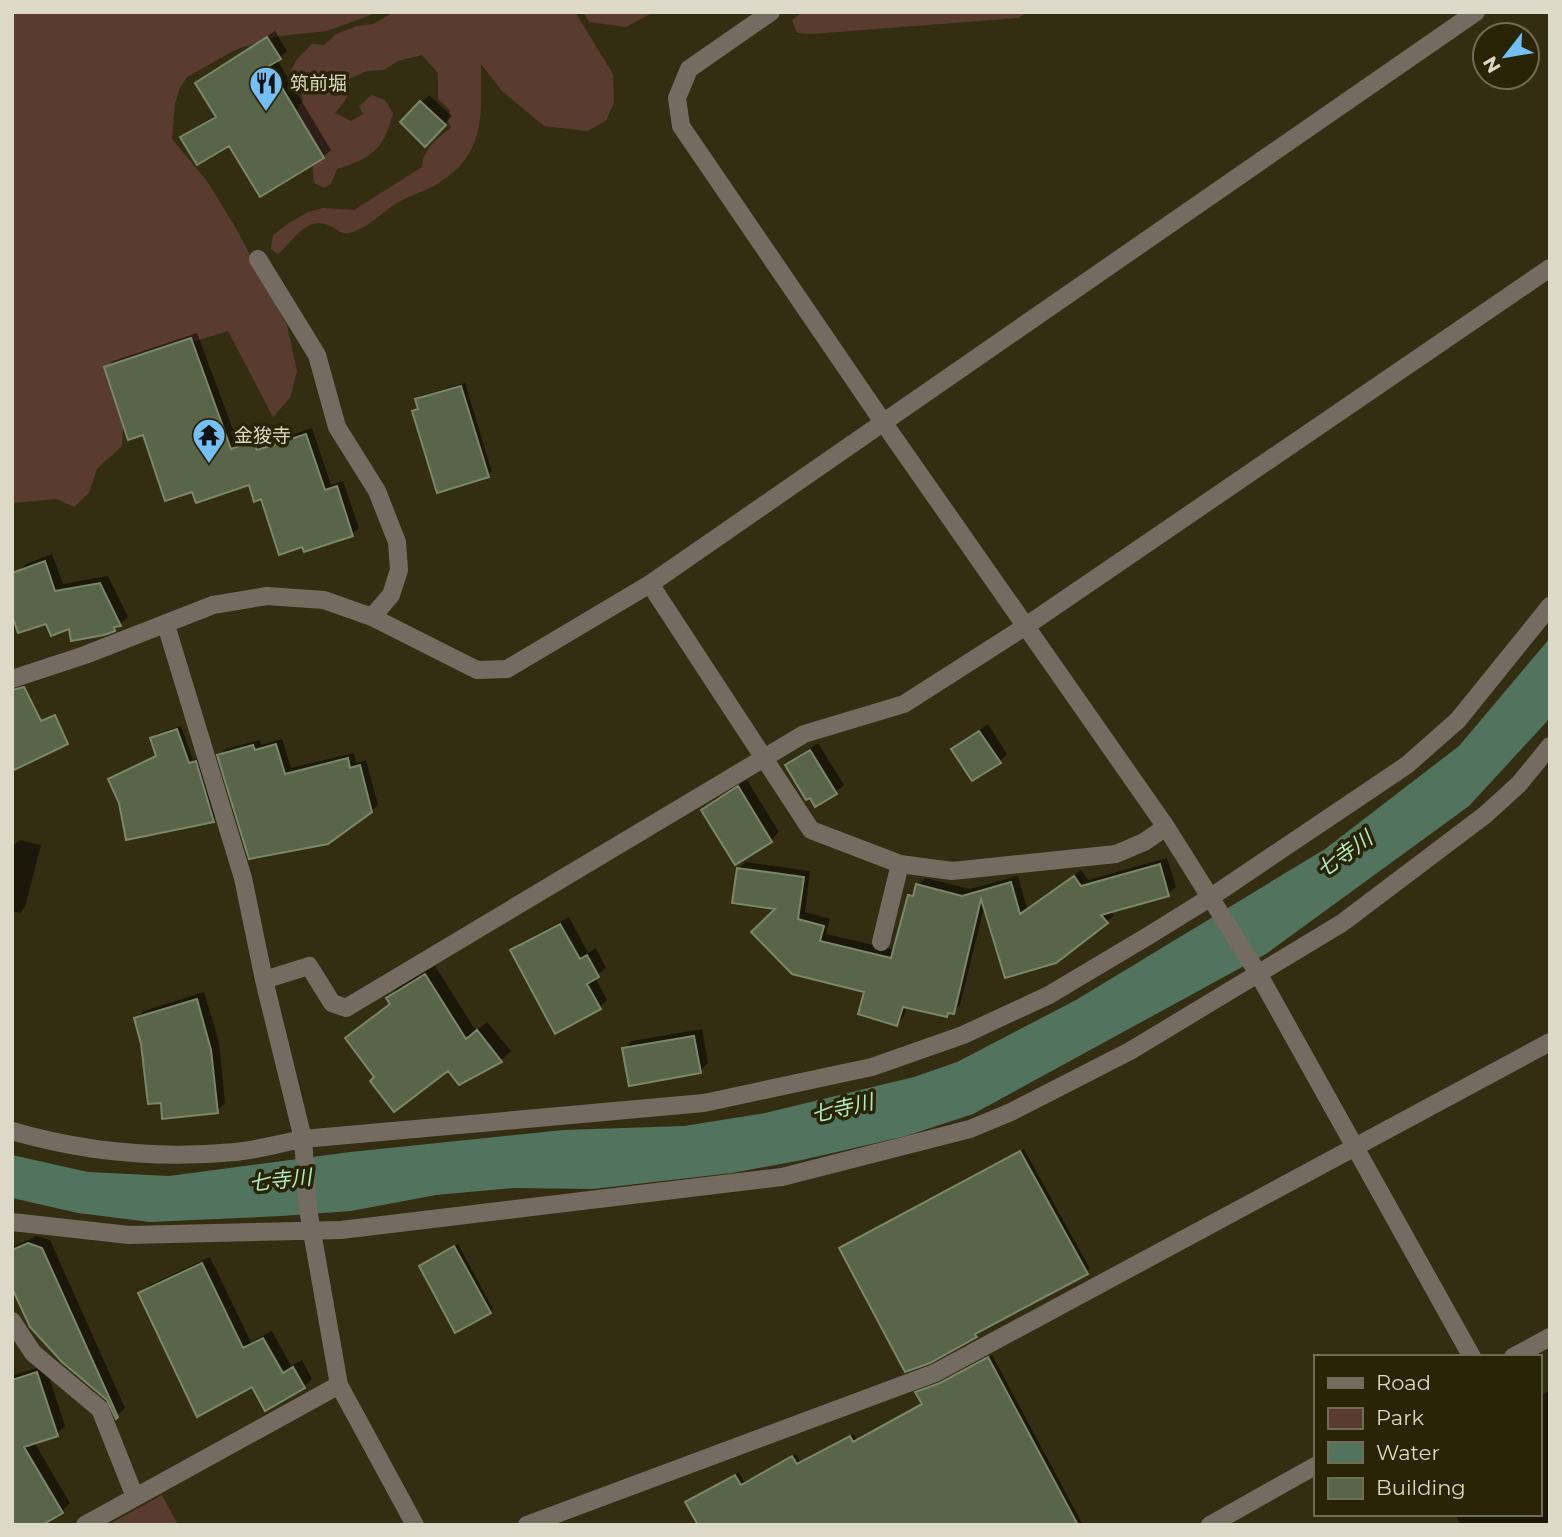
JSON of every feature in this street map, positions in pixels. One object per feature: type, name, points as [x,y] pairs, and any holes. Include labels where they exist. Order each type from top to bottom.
[{"type":"street","points":[[771,12],[689,69],[677,97],[681,126],[883,422],[1166,827],[1211,897],[1259,975],[1471,1355]]},
{"type":"street","points":[[12,678],[40,671],[213,605],[267,596],[324,600],[372,617],[477,670],[507,669],[650,584],[1476,12]]},
{"type":"street","points":[[258,259],[317,355],[337,427],[377,491],[397,542],[399,570],[391,595],[372,617]]},
{"type":"street","points":[[264,980],[309,967],[332,1003],[346,1008],[804,734],[904,704],[1026,626],[1550,268]]},
{"type":"street","points":[[650,584],[811,830],[900,864],[952,872],[1116,854],[1144,842],[1166,827]]},
{"type":"street","points":[[12,1130],[108,1151],[172,1156],[238,1152],[303,1139],[704,1103],[872,1067],[963,1035],[1049,995],[1211,897],[1408,765],[1458,720],[1550,606]]},
{"type":"street","points":[[166,625],[243,878],[264,980],[303,1139],[308,1209],[338,1385],[415,1525]]},
{"type":"street","points":[[12,1222],[129,1235],[341,1230],[782,1177],[970,1129],[1011,1112],[1130,1051],[1342,923],[1447,845],[1519,784],[1550,746]]},
{"type":"street","points":[[881,942],[900,864]]},
{"type":"street","points":[[527,1525],[936,1373],[1550,1042]]},
{"type":"street","points":[[12,1321],[33,1353],[100,1409],[135,1497]]},
{"type":"street","points":[[1517,1355],[1550,1337]]},
{"type":"street","points":[[85,1525],[338,1385]]},
{"type":"street","points":[[1210,1525],[1314,1467]]},
{"type":"green space","points":[[12,12],[379,12],[327,31],[279,36],[237,49],[187,77],[180,88],[175,104],[172,139],[207,181],[237,230],[287,325],[297,371],[290,398],[273,417],[228,331],[104,369],[123,427],[122,446],[97,469],[89,493],[74,507],[57,499],[12,503]]},
{"type":"green space","points":[[394,12],[575,12],[613,74],[614,102],[606,121],[587,131],[544,126],[502,91],[481,64],[481,101],[477,133],[464,161],[451,174],[434,186],[400,201],[356,231],[343,233],[322,223],[307,226],[278,254],[271,249],[273,235],[289,223],[308,212],[323,208],[354,210],[422,167],[428,149],[451,128],[448,121],[450,110],[438,99],[438,73],[422,55],[398,61],[384,70],[367,71],[349,79],[346,97],[335,113],[351,121],[363,114],[359,106],[372,95],[385,100],[393,113],[381,144],[368,156],[337,169],[331,184],[324,188],[314,183],[312,160],[296,111],[303,100],[301,88],[290,72],[297,59],[312,44],[324,45],[336,34],[357,26],[373,24]]},
{"type":"green space","points":[[583,12],[654,12],[626,27],[589,22]]},
{"type":"green space","points":[[803,12],[1027,12],[1019,18],[812,34],[797,33],[792,20]]},
{"type":"green space","points":[[162,1495],[178,1525],[108,1525]]},
{"type":"water","name":"七寺川","points":[[1550,638],[1550,718],[1469,806],[1266,954],[973,1114],[906,1136],[732,1173],[593,1189],[514,1188],[436,1195],[351,1211],[150,1222],[78,1213],[12,1198],[12,1155],[88,1172],[169,1176],[350,1152],[563,1130],[684,1126],[765,1113],[914,1077],[957,1062],[1076,1000],[1325,849],[1459,746]]},
{"type":"building","name":"筑前堀","points":[[267,37],[281,59],[269,66],[324,158],[260,197],[229,146],[197,165],[180,137],[216,117],[195,83]]},
{"type":"building","points":[[420,101],[446,125],[425,147],[400,122]]},
{"type":"building","points":[[191,338],[231,449],[253,441],[257,450],[306,434],[325,490],[337,486],[353,536],[304,552],[302,547],[279,555],[261,499],[254,502],[249,485],[196,503],[192,492],[165,501],[143,435],[128,440],[104,367]]},
{"type":"building","points":[[461,386],[489,477],[437,493],[412,411],[418,409],[415,399]]},
{"type":"building","points":[[45,561],[55,591],[100,583],[121,626],[114,627],[115,631],[104,635],[71,641],[69,629],[51,636],[46,624],[18,633],[12,615],[12,573]]},
{"type":"building","points":[[24,687],[41,721],[55,715],[68,744],[12,771],[12,690]]},
{"type":"building","points":[[177,729],[189,763],[196,761],[214,822],[126,840],[119,803],[108,779],[156,756],[150,738]]},
{"type":"building","points":[[979,731],[1001,763],[972,781],[951,749]]},
{"type":"building","points":[[276,744],[285,774],[348,758],[350,768],[360,765],[372,812],[328,844],[249,859],[217,755],[253,745],[255,750]]},
{"type":"building","points":[[810,750],[837,794],[815,807],[810,798],[806,800],[785,765]]},
{"type":"building","points":[[738,786],[772,842],[735,865],[701,810]]},
{"type":"building","points":[[1160,864],[1169,896],[1101,915],[1108,923],[1056,963],[1005,978],[981,899],[954,1014],[948,1013],[947,1017],[903,1007],[897,1026],[858,1014],[864,992],[792,974],[751,932],[775,909],[732,903],[737,868],[804,877],[798,919],[824,926],[820,941],[891,958],[908,895],[913,896],[916,884],[962,896],[1011,882],[1020,914],[1074,876],[1081,886]]},
{"type":"building","points":[[560,924],[580,959],[587,955],[599,977],[587,984],[601,1009],[555,1034],[510,950]]},
{"type":"building","points":[[425,974],[466,1039],[477,1030],[502,1062],[459,1085],[448,1071],[394,1112],[370,1081],[374,1077],[345,1038],[390,1004],[386,998]]},
{"type":"building","points":[[197,999],[211,1050],[218,1113],[162,1119],[161,1103],[148,1104],[141,1044],[134,1018]]},
{"type":"building","points":[[694,1036],[701,1073],[629,1086],[622,1048]]},
{"type":"building","points":[[1020,1151],[1088,1274],[975,1334],[977,1337],[930,1363],[905,1372],[839,1248]]},
{"type":"building","points":[[28,1243],[42,1248],[118,1417],[116,1419],[107,1400],[62,1362],[30,1327],[12,1288],[12,1250]]},
{"type":"building","points":[[454,1246],[491,1313],[455,1333],[419,1266]]},
{"type":"building","points":[[202,1263],[243,1348],[263,1338],[283,1373],[293,1367],[305,1388],[265,1411],[252,1387],[197,1417],[138,1293]]},
{"type":"building","points":[[988,1357],[1078,1525],[698,1525],[685,1502],[735,1475],[741,1485],[792,1456],[797,1464],[850,1436],[853,1442],[922,1404],[915,1392],[940,1383]]},
{"type":"building","points":[[37,1372],[58,1436],[24,1447],[63,1513],[42,1525],[12,1525],[12,1380]]},
{"type":"place","name":"筑前堀","points":[[266,113]]},
{"type":"place","name":"金狻寺","points":[[209,465]]}]
